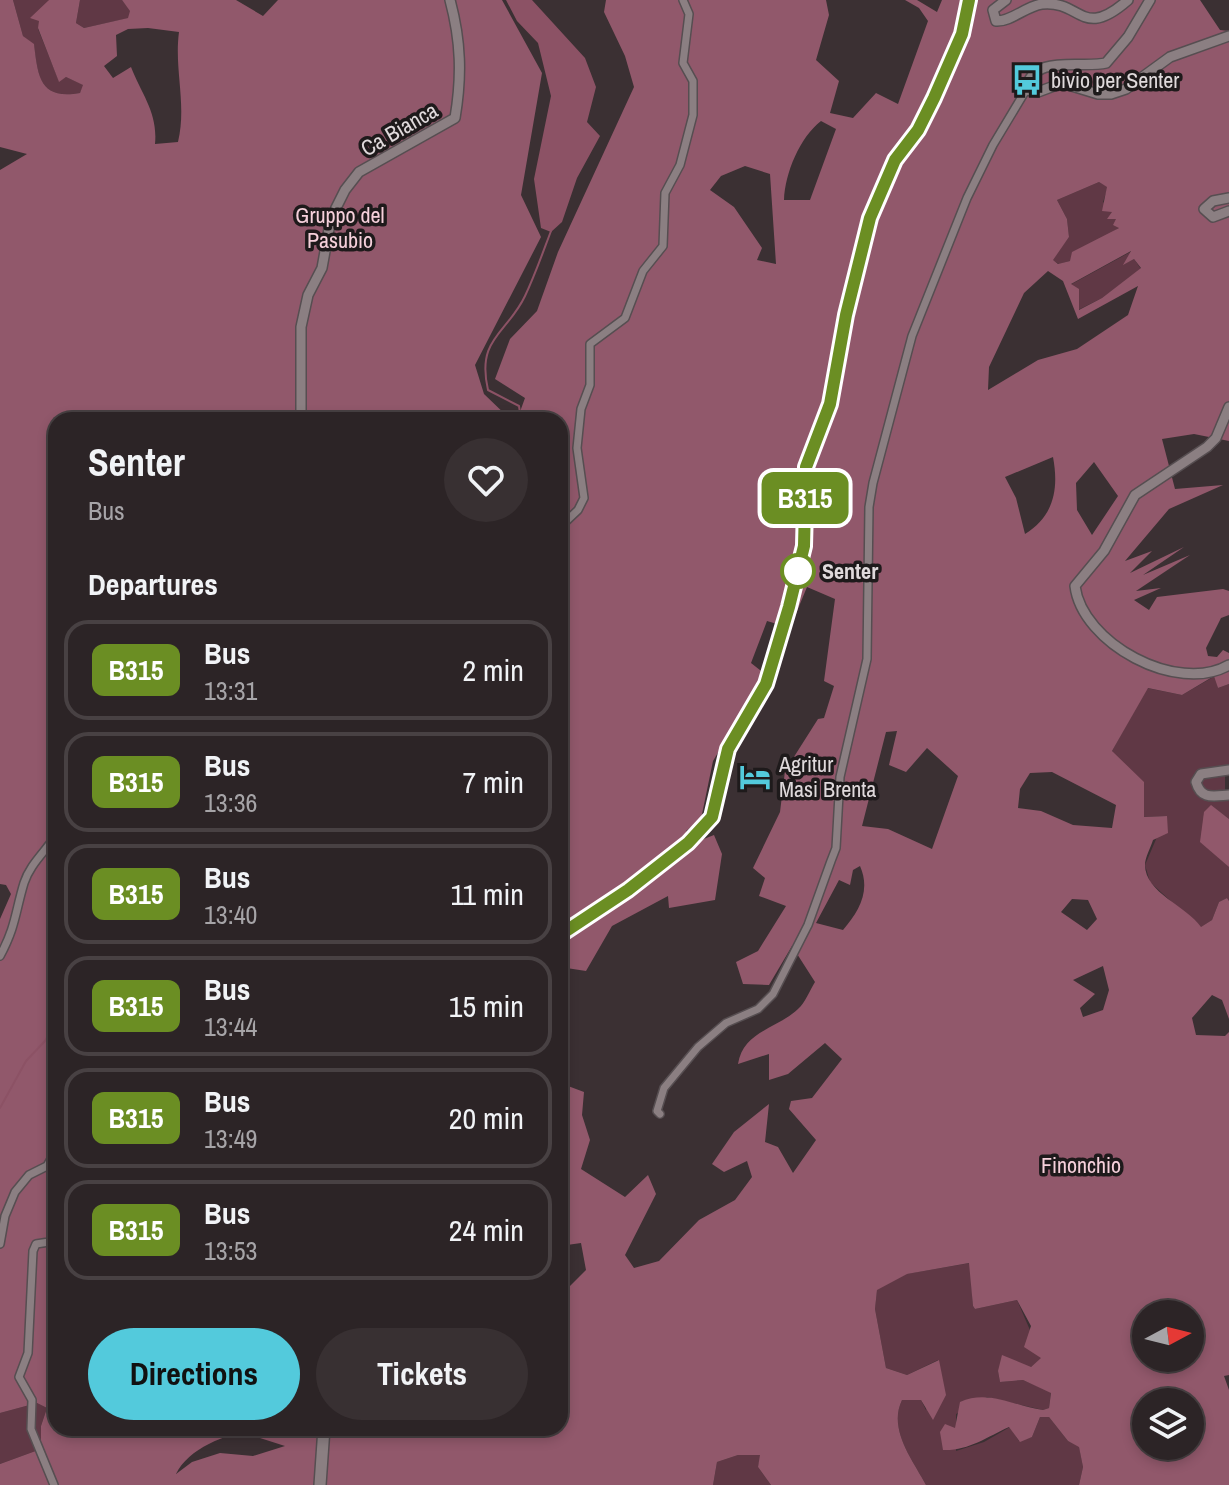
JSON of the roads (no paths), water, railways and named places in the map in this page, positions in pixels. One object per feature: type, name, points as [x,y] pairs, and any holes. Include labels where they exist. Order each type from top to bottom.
[{"type":"main road","points":[[568,930],[628,890],[688,843],[712,817],[728,749],[766,684],[789,607],[804,546],[806,467],[830,404],[846,315],[870,218],[895,160],[918,130],[939,89],[962,34],[969,0]]},
{"type":"main road","points":[[320,1485],[323,1436]]},
{"type":"street","name":"Ca Bianca","points":[[301,412],[301,327],[308,295],[322,268],[331,218],[345,190],[359,172],[455,118],[462,76],[458,31],[450,0]]},
{"type":"street","points":[[568,519],[584,498],[577,448],[581,409],[590,385],[590,344],[625,318],[643,271],[663,246],[665,193],[680,165],[693,115],[693,81],[683,63],[689,14],[683,0]]},
{"type":"street","points":[[1006,0],[993,10],[996,21],[1007,20],[1028,7],[1046,3],[1086,18],[1100,19],[1128,0]]},
{"type":"street","points":[[660,1114],[657,1111],[664,1088],[698,1047],[726,1023],[758,1009],[773,994],[808,925],[836,848],[840,777],[867,659],[869,507],[873,483],[912,336],[967,198],[993,145],[1035,74],[1056,65],[1106,63],[1123,45],[1150,0]]},
{"type":"street","points":[[1026,90],[1038,92],[1048,85],[1062,83],[1098,94],[1111,94],[1126,89],[1170,57],[1229,36]]},
{"type":"street","points":[[1229,198],[1213,201],[1204,209],[1213,217],[1229,211]]},
{"type":"street","points":[[1229,407],[1216,438],[1207,447],[1128,503],[1104,551],[1075,586],[1077,604],[1100,634],[1130,656],[1185,672],[1201,672],[1229,665]]},
{"type":"street","points":[[1229,770],[1201,774],[1196,782],[1199,791],[1206,796],[1229,795]]},
{"type":"street","points":[[0,956],[16,927],[25,881],[48,844]]},
{"type":"street","points":[[0,1244],[5,1216],[15,1192],[29,1175],[48,1164]]},
{"type":"street","points":[[48,1242],[36,1244],[33,1251],[28,1353],[19,1377],[32,1400],[31,1429],[54,1485]]},
{"type":"waterway","points":[[520,412],[519,406],[488,390],[486,359],[495,338],[525,296],[551,231]]},
{"type":"waterway","points":[[0,1108],[26,1061],[48,1036]]},
{"type":"place","name":"bivio per Senter","points":[[1027,80]]},
{"type":"place","name":"Senter","points":[[798,571]]},
{"type":"place","name":"Agritur Masi Brenta","points":[[755,777]]},
{"type":"park label","name":"Gruppo del Pasubio","points":[[340,228]]},
{"type":"park label","name":"Finonchio","points":[[1081,1165]]}]
